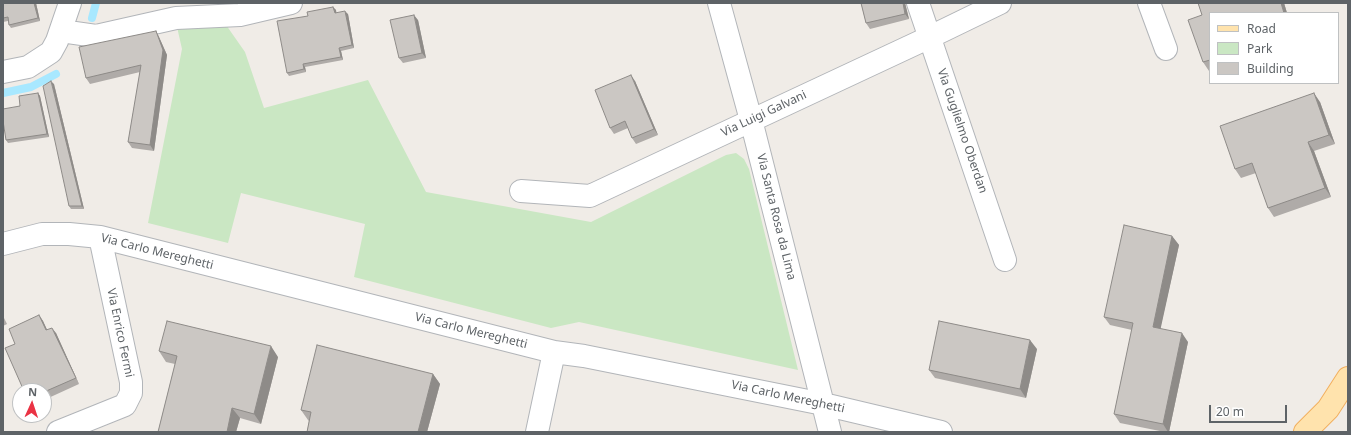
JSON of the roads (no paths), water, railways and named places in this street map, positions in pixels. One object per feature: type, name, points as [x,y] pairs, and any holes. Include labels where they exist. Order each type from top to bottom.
[{"type":"main road","points":[[1304,432],[1328,409],[1348,378]]},
{"type":"street","points":[[3,72],[28,67],[51,52],[61,31],[70,3]]},
{"type":"street","points":[[61,31],[96,36],[176,18],[240,14],[291,3]]},
{"type":"street","name":"Via Santa Rosa da Lima","points":[[719,3],[751,120],[830,432]]},
{"type":"street","name":"Via Guglielmo Oberdan","points":[[918,3],[1005,260]]},
{"type":"street","name":"Via Luigi Galvani","points":[[521,191],[590,196],[1000,3]]},
{"type":"street","points":[[1149,3],[1166,49]]},
{"type":"street","name":"Via Carlo Mereghetti","points":[[3,244],[42,234],[69,234],[100,237],[554,352],[584,356],[823,404],[941,432]]},
{"type":"street","name":"Via Enrico Fermi","points":[[58,432],[126,405],[131,393],[131,382],[100,237]]},
{"type":"street","points":[[537,432],[554,352]]},
{"type":"waterway","points":[[92,18],[96,3]]},
{"type":"waterway","points":[[3,93],[31,87],[56,74]]}]
